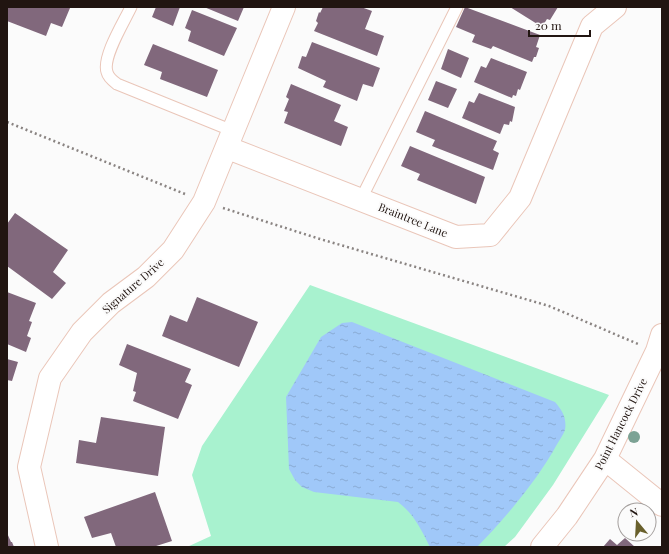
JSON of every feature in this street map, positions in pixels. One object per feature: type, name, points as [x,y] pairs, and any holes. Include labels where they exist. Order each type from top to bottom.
[{"type":"street","name":"Signature Drive","points":[[47,547],[29,467],[50,378],[82,332],[111,303],[146,277],[173,250],[204,202],[284,7]]},
{"type":"street","name":"Braintree Lane","points":[[230,139],[361,199],[456,237],[490,235],[520,198],[592,26],[615,7]]},
{"type":"street","name":"Point Hancock Drive","points":[[542,547],[567,516],[605,459],[660,343]]},
{"type":"street","points":[[605,459],[662,505]]},
{"type":"lane","points":[[131,7],[107,57],[107,73],[111,79],[117,84],[230,139]]},
{"type":"lane","points":[[361,199],[457,7]]},
{"type":"path","points":[[7,122],[204,202],[320,239],[549,306],[660,343]]},
{"type":"green space","points":[[310,285],[609,395],[553,485],[515,537],[504,547],[187,547],[211,536],[192,475],[202,446]]},
{"type":"water","points":[[352,322],[555,402],[562,411],[565,418],[565,430],[549,459],[520,499],[477,547],[430,547],[413,517],[398,502],[314,492],[302,487],[295,480],[289,469],[286,397],[321,337],[342,323]]},
{"type":"building","points":[[7,7],[70,8],[62,27],[51,23],[46,36],[7,21]]},
{"type":"building","points":[[156,7],[180,7],[173,26],[152,17]]},
{"type":"building","points":[[204,7],[244,7],[238,21]]},
{"type":"building","points":[[323,7],[361,7],[372,11],[365,29],[384,36],[377,56],[314,31],[318,23],[316,21],[319,12],[320,13]]},
{"type":"building","points":[[465,7],[540,35],[536,47],[539,48],[536,57],[534,57],[532,62],[493,46],[491,49],[472,42],[475,35],[456,27]]},
{"type":"building","points":[[510,7],[558,7],[550,20],[547,19],[542,27]]},
{"type":"building","points":[[192,10],[237,28],[224,56],[188,41],[191,31],[185,28]]},
{"type":"building","points":[[312,42],[380,68],[373,87],[363,84],[357,101],[323,87],[326,81],[298,68],[302,56],[306,57]]},
{"type":"building","points":[[153,44],[218,70],[207,97],[160,79],[162,72],[144,65]]},
{"type":"building","points":[[448,49],[469,58],[461,78],[441,69]]},
{"type":"building","points":[[491,58],[527,72],[516,96],[513,95],[512,98],[474,82],[481,66],[486,68]]},
{"type":"building","points":[[436,81],[457,89],[448,108],[428,100]]},
{"type":"building","points":[[291,84],[341,105],[334,121],[348,127],[341,146],[284,123],[288,112],[284,111],[289,99],[286,97]]},
{"type":"building","points":[[479,93],[515,107],[512,122],[510,121],[509,125],[504,124],[500,134],[462,118],[469,101],[474,103]]},
{"type":"building","points":[[425,111],[497,141],[493,150],[499,153],[493,170],[432,146],[435,140],[416,132]]},
{"type":"building","points":[[410,146],[485,177],[476,204],[417,180],[420,174],[401,166]]},
{"type":"building","points":[[15,213],[68,250],[53,272],[66,283],[52,299],[7,266],[7,224]]},
{"type":"building","points":[[7,292],[36,303],[29,321],[32,322],[27,336],[31,338],[26,352],[7,344]]},
{"type":"building","points":[[197,297],[258,322],[239,367],[162,336],[170,315],[187,322]]},
{"type":"building","points":[[127,344],[191,369],[185,382],[192,385],[178,419],[133,401],[136,392],[133,391],[137,373],[119,365]]},
{"type":"building","points":[[7,359],[18,362],[12,381],[7,380]]},
{"type":"building","points":[[101,417],[165,427],[158,476],[76,463],[79,440],[96,443]]},
{"type":"building","points":[[155,492],[172,541],[153,547],[116,547],[111,533],[92,538],[84,517]]},
{"type":"building","points":[[7,533],[12,542],[14,547],[7,547]]},
{"type":"building","points":[[610,539],[617,545],[620,542],[629,542],[635,547],[603,547]]}]
